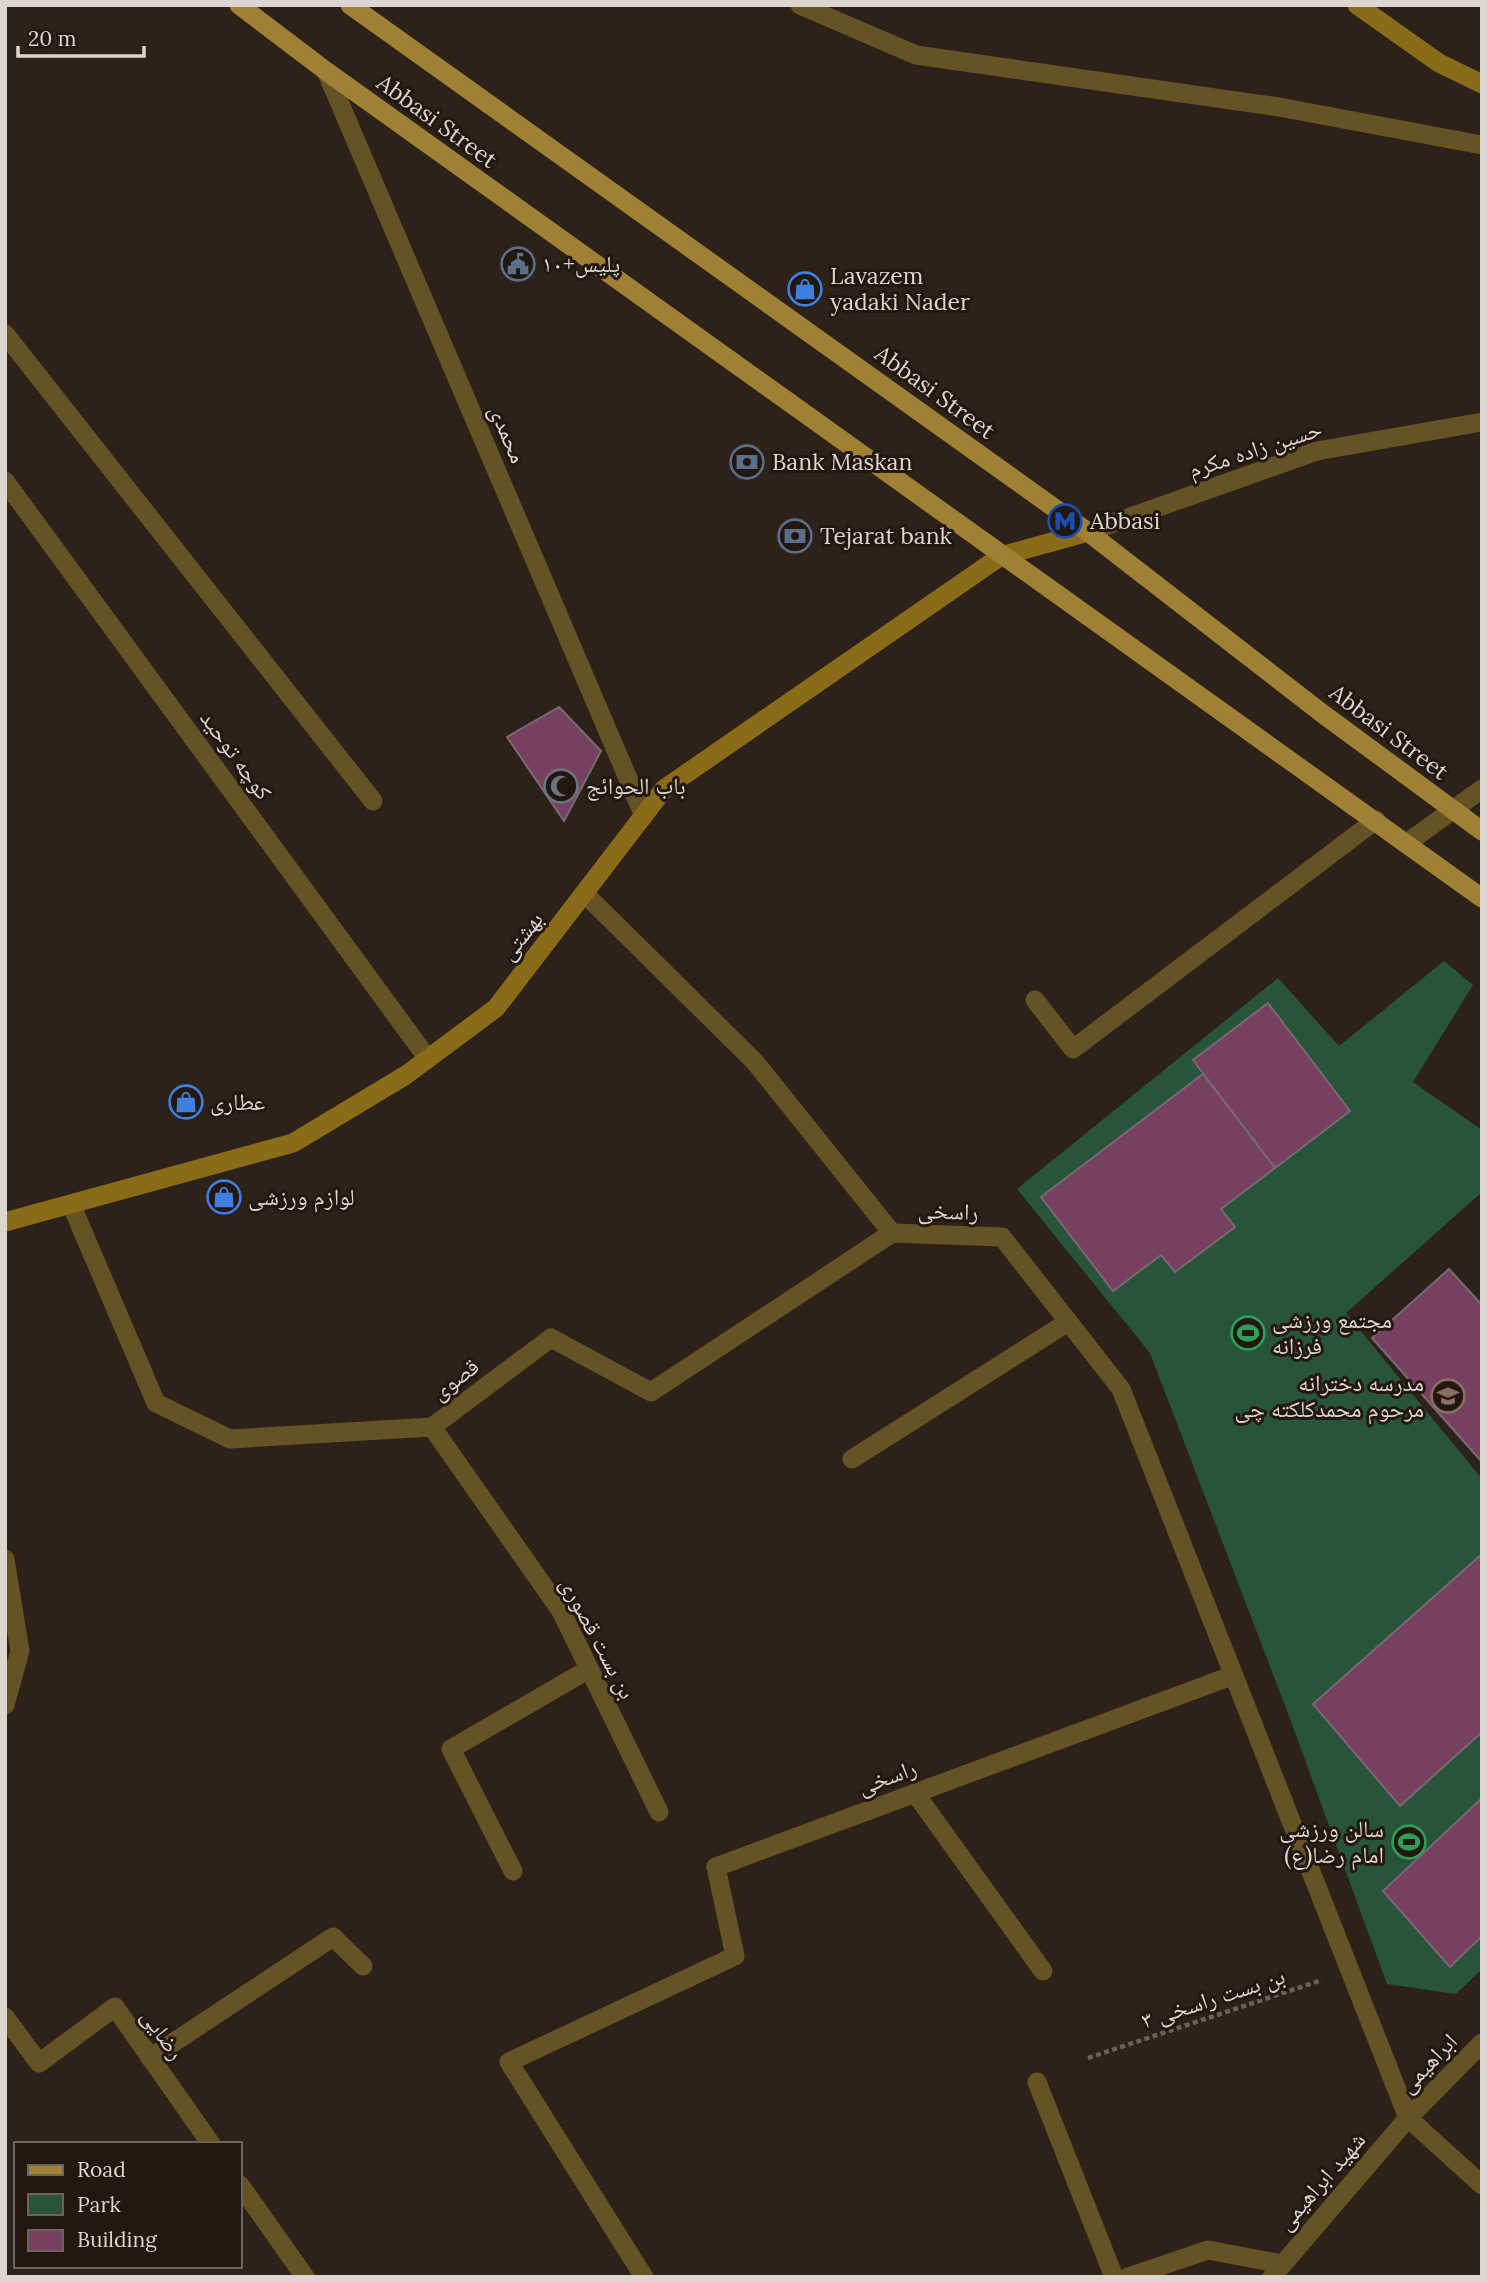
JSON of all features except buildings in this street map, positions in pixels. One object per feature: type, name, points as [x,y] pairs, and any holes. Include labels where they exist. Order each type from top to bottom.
[{"type":"main road","name":"Abbasi Street","points":[[239,5],[326,71],[1001,556],[1376,820]]},
{"type":"main road","name":"Abbasi Street","points":[[350,5],[1088,532],[1323,714],[1482,831]]},
{"type":"main road","points":[[1357,5],[1439,63],[1482,84]]},
{"type":"main road","name":"بهشتی","points":[[5,1222],[293,1143],[406,1075],[496,1008],[664,789],[1001,556],[1088,532]]},
{"type":"main road","points":[[1376,820],[1482,898]]},
{"type":"street","points":[[800,5],[916,55],[1279,107],[1482,145]]},
{"type":"street","name":"محمدی","points":[[326,71],[644,816]]},
{"type":"street","points":[[5,334],[373,801]]},
{"type":"street","name":"حسین زاده مکرم","points":[[1088,532],[1317,451],[1482,422]]},
{"type":"street","name":"کوچه توحید","points":[[5,481],[428,1059]]},
{"type":"street","points":[[1407,843],[1482,789]]},
{"type":"street","points":[[1034,1000],[1073,1049],[1376,820]]},
{"type":"street","name":"راسخی","points":[[585,894],[755,1062],[892,1233],[1002,1237],[1121,1389],[1408,2118]]},
{"type":"street","name":"قصوی","points":[[71,1204],[156,1403],[230,1439],[432,1427],[551,1338],[651,1392],[892,1233]]},
{"type":"street","points":[[852,1459],[1068,1322]]},
{"type":"street","name":"بن بست قصوری","points":[[432,1427],[561,1611],[659,1812]]},
{"type":"street","points":[[5,1559],[20,1651],[5,1705]]},
{"type":"street","points":[[513,1871],[451,1749],[589,1668]]},
{"type":"street","name":"راسخی","points":[[644,2277],[509,2062],[735,1956],[716,1867],[1234,1675]]},
{"type":"street","points":[[915,1793],[1043,1971]]},
{"type":"street","points":[[150,2058],[333,1937],[363,1966]]},
{"type":"street","name":"رضایی","points":[[5,2017],[39,2063],[114,2007],[210,2142]]},
{"type":"street","name":"ابراهیمی","points":[[1408,2118],[1482,2043]]},
{"type":"street","points":[[1037,2082],[1114,2277]]},
{"type":"street","points":[[1408,2118],[1482,2185]]},
{"type":"street","name":"شهید ابراهیمی","points":[[1277,2270],[1408,2118]]},
{"type":"street","points":[[242,2188],[305,2277]]},
{"type":"street","points":[[1128,2277],[1208,2249],[1277,2270]]},
{"type":"path","name":"بن بست راسخی ۳","points":[[1087,2058],[1350,1971]]},
{"type":"green space","name":"مجتمع ورزشی فرزانه","points":[[1444,961],[1473,985],[1413,1082],[1482,1130],[1482,1192],[1346,1313],[1482,1479],[1482,1969],[1456,1994],[1387,1984],[1289,1716],[1150,1353],[1017,1189],[1278,978],[1339,1046]]},
{"type":"place","name":"پلیس+۱۰","points":[[518,264]]},
{"type":"place","name":"Lavazem yadaki Nader","points":[[805,289]]},
{"type":"place","name":"Bank Maskan","points":[[747,462]]},
{"type":"place","name":"Abbasi","points":[[1065,521]]},
{"type":"place","name":"Tejarat bank","points":[[795,536]]},
{"type":"place","name":"باب الحوائج","points":[[561,786]]},
{"type":"place","name":"عطاری","points":[[186,1102]]},
{"type":"place","name":"لوازم ورزشی","points":[[224,1197]]},
{"type":"place","name":"مجتمع ورزشی فرزانه","points":[[1248,1333]]},
{"type":"place","name":"مدرسه دخترانه مرحوم محمدکلکته چی","points":[[1448,1396]]},
{"type":"place","name":"سالن ورزشی امام رضا(ع)","points":[[1409,1842]]}]
